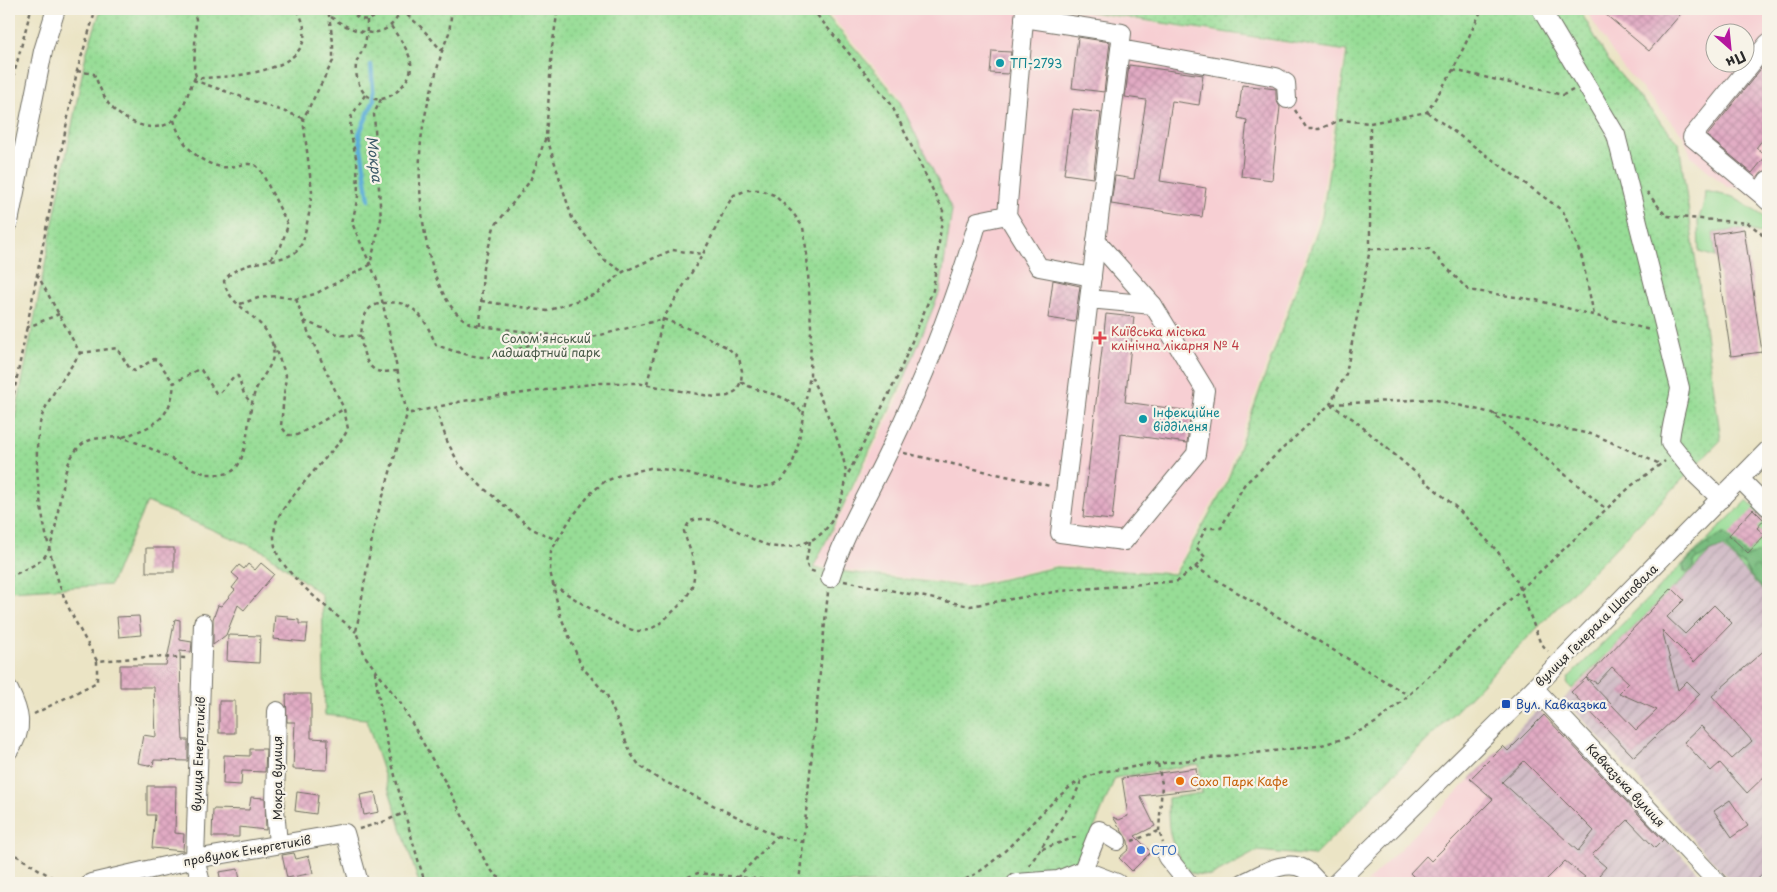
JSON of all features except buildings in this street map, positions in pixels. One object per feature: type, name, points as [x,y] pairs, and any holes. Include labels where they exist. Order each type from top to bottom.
[{"type":"street","points":[[9,217],[43,52],[56,9]]},
{"type":"street","points":[[1541,9],[1616,135],[1680,388],[1677,412],[1670,430],[1670,444],[1695,474],[1721,499]]},
{"type":"street","points":[[1092,277],[1038,267],[1007,215],[1024,11],[1122,33],[1096,241],[1092,277],[1066,490],[1060,533],[1124,541],[1196,454],[1204,390],[1153,305],[1096,241]]},
{"type":"street","points":[[1766,193],[1692,137],[1768,42]]},
{"type":"street","points":[[1120,49],[1276,77],[1286,82],[1287,98]]},
{"type":"street","points":[[830,578],[836,557],[890,450],[941,334],[960,283],[978,221],[1007,215]]},
{"type":"street","points":[[1089,299],[1153,305]]},
{"type":"street","name":"вулиця Генерала Шаповала","points":[[1336,883],[1534,688],[1768,450]]},
{"type":"street","points":[[1740,479],[1768,507]]},
{"type":"street","name":"вулиця Енергетиків","points":[[201,883],[195,859],[203,623]]},
{"type":"street","name":"Кавказька вулиця","points":[[1534,688],[1718,883]]},
{"type":"street","points":[[9,690],[20,718],[20,729],[17,739],[9,750]]},
{"type":"street","name":"Мокра вулиця","points":[[277,711],[275,809],[278,844]]},
{"type":"street","points":[[1083,870],[1099,830],[1117,841]]},
{"type":"street","points":[[344,833],[359,883]]},
{"type":"street","name":"провулок Енергетиків","points":[[91,883],[195,859],[344,833]]},
{"type":"street","points":[[1243,883],[1279,867],[1292,865],[1305,869],[1319,883]]},
{"type":"street","points":[[1016,883],[1058,880],[1083,870],[1117,883]]},
{"type":"path","points":[[9,93],[31,9]]},
{"type":"path","points":[[9,418],[77,71],[96,9]]},
{"type":"path","points":[[193,9],[196,19],[194,70],[196,76]]},
{"type":"path","points":[[196,76],[201,78],[220,78],[269,70],[285,63],[298,51],[305,36],[302,18],[297,9]]},
{"type":"path","points":[[328,9],[333,61],[303,119],[312,191],[303,242],[296,252],[289,256],[240,267],[228,274],[224,281],[229,296],[240,304],[272,342],[286,375],[281,426],[288,435],[297,435],[344,409]]},
{"type":"path","points":[[350,9],[357,17],[367,20],[377,16],[382,9]]},
{"type":"path","points":[[407,414],[436,409],[471,399],[599,383],[647,384],[715,397],[728,396],[736,391],[741,382],[742,372],[739,358],[728,348],[697,332],[663,319],[585,339],[480,326],[466,321],[458,314],[437,280],[430,263],[420,192],[422,133],[442,51],[449,33],[452,9]]},
{"type":"path","points":[[480,326],[482,268],[494,227],[530,181],[546,137],[552,47],[558,9]]},
{"type":"path","points":[[553,586],[625,627],[639,631],[653,628],[680,606],[692,591],[694,576],[693,559],[684,531],[690,521],[701,518],[717,522],[769,546],[789,547],[810,541],[825,531],[835,515],[846,478],[897,378],[933,290],[943,211],[892,104],[812,9]]},
{"type":"path","points":[[1287,98],[1307,129],[1319,129],[1341,120],[1370,123],[1427,112],[1454,70],[1482,9]]},
{"type":"path","points":[[330,17],[348,29],[377,32],[391,26],[396,21],[401,10],[420,26],[442,51]]},
{"type":"path","points":[[367,20],[365,45],[356,64],[356,73],[365,95],[374,100],[381,99],[406,83],[411,68],[408,54],[391,26]]},
{"type":"path","points":[[1454,70],[1562,95],[1586,85]]},
{"type":"path","points":[[77,71],[94,74],[108,103],[122,117],[138,125],[155,127],[174,120],[196,76]]},
{"type":"path","points":[[193,80],[303,119]]},
{"type":"path","points":[[356,632],[374,527],[407,414],[396,371],[378,282],[352,223],[358,196],[357,162],[350,130],[350,117],[365,95]]},
{"type":"path","points":[[240,304],[276,296],[296,299],[315,294],[370,265],[381,219],[374,114],[381,99]]},
{"type":"path","points":[[1427,112],[1564,212],[1582,258],[1594,315]]},
{"type":"path","points":[[174,120],[183,144],[208,162],[222,167],[251,163],[260,169],[288,224],[281,246],[268,261]]},
{"type":"path","points":[[1330,404],[1346,374],[1370,249],[1370,123]]},
{"type":"path","points":[[546,137],[572,218],[603,260],[623,272]]},
{"type":"path","points":[[1644,189],[1666,216],[1698,221],[1748,223],[1760,232],[1768,245]]},
{"type":"path","points":[[647,384],[663,319],[703,254],[726,207],[734,195],[748,190],[760,190],[774,195],[793,213],[803,227],[806,239],[811,326],[810,374],[804,414],[791,467],[783,479],[772,485],[756,488],[670,470],[650,468],[604,482],[591,493],[557,540],[551,551],[550,561],[553,586],[560,616],[582,667],[606,695],[631,754],[640,766],[657,778],[777,836],[803,842]]},
{"type":"path","points":[[1370,249],[1428,249],[1468,290],[1536,300],[1666,334]]},
{"type":"path","points":[[481,301],[547,311],[596,294],[623,272],[672,250],[703,254]]},
{"type":"path","points":[[37,274],[80,353]]},
{"type":"path","points":[[296,299],[344,409],[348,429],[343,438],[276,521],[274,540],[278,556],[291,572],[356,632],[365,656],[401,704],[448,787],[486,862],[495,875],[507,882],[624,883]]},
{"type":"path","points":[[396,371],[379,372],[371,367],[362,352],[361,336],[364,316],[368,310],[382,304],[399,302],[411,307],[423,319],[436,345],[474,356],[499,355],[550,336]]},
{"type":"path","points":[[26,328],[59,314]]},
{"type":"path","points":[[304,321],[340,335],[361,336]]},
{"type":"path","points":[[121,437],[189,468],[207,474],[223,474],[234,470],[242,460],[254,392],[274,357],[272,342]]},
{"type":"path","points":[[9,577],[36,564],[50,546],[66,469],[79,446],[96,438],[121,437],[157,423],[168,410],[173,396],[174,383],[157,360],[154,359],[135,371],[130,369],[117,348],[80,353]]},
{"type":"path","points":[[20,718],[32,715],[97,682],[98,661],[66,604],[50,546],[39,488],[37,446],[39,428],[44,411],[80,353]]},
{"type":"path","points":[[174,383],[197,370],[201,370],[216,393],[220,393],[234,376],[238,376],[244,394],[251,404]]},
{"type":"path","points":[[810,374],[844,462],[846,478]]},
{"type":"path","points":[[741,382],[748,387],[769,391],[788,399],[804,414]]},
{"type":"path","points":[[1330,404],[1432,399],[1595,435],[1661,464]]},
{"type":"path","points":[[1330,404],[1353,419],[1458,509],[1498,552],[1520,589],[1540,642],[1552,654]]},
{"type":"path","points":[[436,409],[447,441],[459,464],[532,529],[557,540]]},
{"type":"path","points":[[1492,413],[1606,509]]},
{"type":"path","points":[[890,450],[1066,490]]},
{"type":"path","points":[[958,883],[1005,853],[1062,793],[1082,779],[1101,772],[1158,764],[1318,746],[1346,738],[1375,724],[1409,695],[1631,486],[1678,452]]},
{"type":"path","points":[[673,883],[698,873],[798,883],[830,578],[809,570],[806,562],[810,541]]},
{"type":"path","points":[[1196,567],[1409,695]]},
{"type":"path","points":[[98,661],[149,657],[201,659]]},
{"type":"path","points":[[375,671],[380,713],[404,813],[425,883]]},
{"type":"path","points":[[1158,764],[1162,784],[1159,831],[1176,873]]},
{"type":"path","points":[[1016,883],[1073,800],[1082,779]]},
{"type":"path","points":[[344,833],[384,822],[404,813]]},
{"type":"path","points":[[1040,850],[1099,830]]},
{"type":"path","points":[[1117,841],[1125,845],[1146,834],[1159,831]]},
{"type":"path","points":[[737,878],[777,836]]},
{"type":"path","points":[[9,851],[61,883]]},
{"type":"shaded area","name":"Київська міська клінічна лікарня № 4","points":[[825,9],[1062,9],[1345,52],[1319,215],[1224,483],[1173,572],[1056,565],[969,585],[815,566],[906,383],[900,97]]},
{"type":"shaded area","points":[[1585,9],[1768,9],[1768,208],[1741,188],[1727,187],[1691,156],[1683,135],[1620,64]]},
{"type":"shaded area","points":[[1719,543],[1768,596],[1768,883],[1733,883],[1564,699]]},
{"type":"shaded area","points":[[1538,709],[1699,873],[1697,883],[1592,883],[1568,863],[1555,856],[1470,779]]},
{"type":"shaded area","points":[[1470,779],[1555,856],[1568,863],[1592,883],[1366,883]]},
{"type":"green space","name":"Солом'янський ладшафтний парк","points":[[101,9],[821,9],[898,98],[952,210],[940,291],[903,382],[813,568],[969,587],[1056,567],[1175,574],[1226,485],[1322,217],[1347,51],[1071,9],[1579,9],[1610,63],[1679,143],[1721,440],[1314,856],[1257,851],[1211,876],[1190,873],[1171,838],[1168,821],[1168,798],[1202,793],[1199,764],[1115,778],[1072,882],[1076,883],[419,883],[366,719],[325,715],[322,595],[265,552],[147,502],[110,585],[9,591],[9,449],[86,54]]},
{"type":"green space","points":[[1705,191],[1733,197],[1763,216],[1768,222],[1768,235],[1744,229],[1713,233],[1716,257],[1699,252],[1698,221],[1704,203]]},
{"type":"green space","points":[[1747,500],[1768,520],[1768,596],[1719,543],[1572,689],[1567,683],[1569,677]]},
{"type":"green space","points":[[1721,534],[1726,534],[1748,556],[1768,549],[1768,594],[1750,575],[1743,563],[1738,562],[1725,546],[1709,552],[1694,562],[1693,567],[1687,573],[1684,571],[1683,565],[1703,546]]},
{"type":"waterway","name":"Мокра","points":[[369,200],[359,134],[374,100],[371,65]]},
{"type":"place","name":"ТП-2793","points":[[1000,63]]},
{"type":"place","name":"Київська міська клінічна лікарня № 4","points":[[1100,338]]},
{"type":"place","name":"Інфекційне відділеня","points":[[1143,419]]},
{"type":"place","name":"Вул. Кавказька","points":[[1506,704]]},
{"type":"place","name":"Сохо Парк Кафе","points":[[1180,781]]},
{"type":"place","name":"СТО","points":[[1141,850]]}]
